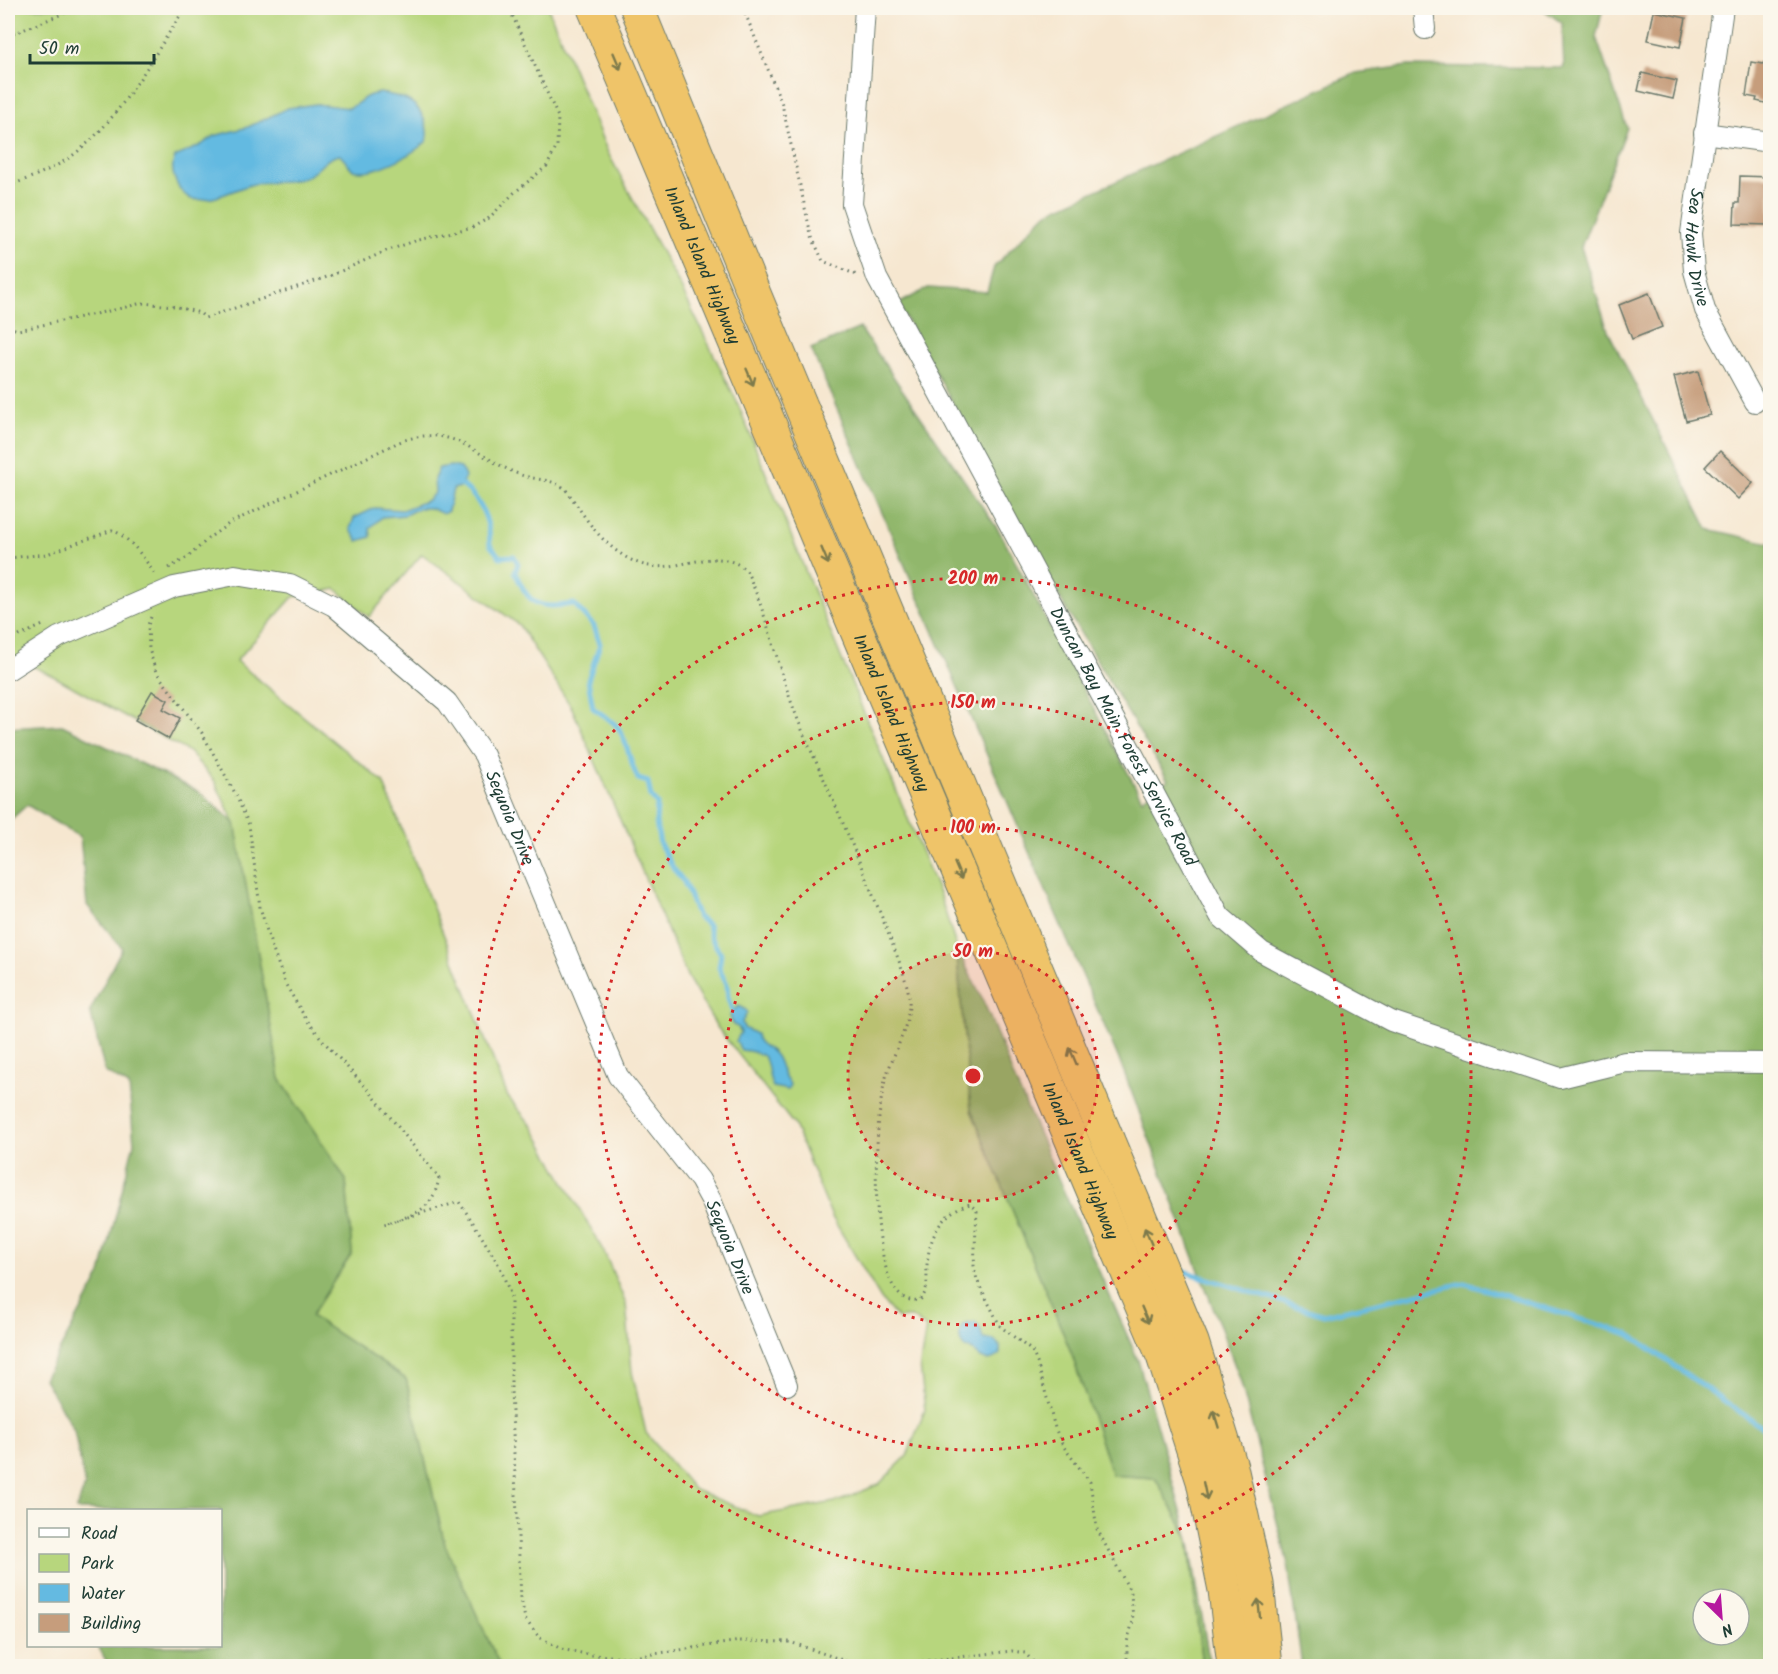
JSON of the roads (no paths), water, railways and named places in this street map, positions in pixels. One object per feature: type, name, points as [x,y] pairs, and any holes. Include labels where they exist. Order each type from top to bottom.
[{"type":"highway","name":"Inland Island Highway","points":[[594,8],[1163,1356],[1203,1481],[1225,1590],[1234,1666]]},
{"type":"highway","name":"Inland Island Highway","points":[[637,8],[1192,1342],[1231,1467],[1257,1584],[1266,1666]]},
{"type":"street","name":"Duncan Bay Main Forest Service Road","points":[[865,8],[852,204],[880,283],[1220,916],[1262,952],[1391,1020],[1560,1078],[1625,1062],[1770,1063]]},
{"type":"street","points":[[1423,8],[1425,29]]},
{"type":"street","name":"Sea Hawk Drive","points":[[1723,8],[1691,233],[1694,271],[1705,310],[1755,402]]},
{"type":"street","points":[[1704,133],[1770,142]]},
{"type":"street","name":"Sequoia Drive","points":[[8,669],[59,637],[174,587],[235,575],[290,584],[334,606],[447,702],[484,755],[618,1076],[700,1180],[711,1200],[787,1385]]},
{"type":"water","points":[[380,93],[399,97],[414,105],[422,114],[427,131],[426,142],[391,163],[361,171],[353,170],[340,155],[334,156],[305,177],[254,184],[223,195],[199,200],[186,196],[175,181],[173,163],[175,157],[214,136],[248,127],[288,108],[316,104],[349,108],[366,97]]},
{"type":"water","points":[[451,466],[461,468],[465,477],[460,487],[453,489],[448,511],[443,514],[430,508],[419,508],[405,515],[382,517],[370,528],[371,537],[358,541],[350,529],[354,518],[375,508],[402,510],[428,500],[435,492],[434,479],[439,468]]},
{"type":"water","points":[[738,1006],[747,1013],[742,1022],[744,1028],[756,1034],[758,1041],[777,1058],[784,1077],[790,1084],[788,1090],[773,1087],[764,1057],[741,1050],[736,1041],[741,1032],[733,1025],[730,1016]]},
{"type":"water","points":[[975,1322],[980,1328],[983,1339],[994,1340],[1000,1346],[1000,1354],[996,1357],[984,1359],[971,1349],[965,1348],[961,1343],[962,1325]]},
{"type":"waterway","points":[[457,482],[478,501],[486,518],[490,545],[500,557],[514,556],[518,564],[515,572],[525,592],[536,603],[543,605],[574,604],[594,626],[600,644],[588,680],[593,708],[619,729],[638,779],[648,782],[651,797],[657,804],[656,823],[660,844],[673,868],[684,882],[698,917],[708,925],[711,938],[721,954],[719,968],[727,984],[728,998],[733,1013]]},
{"type":"waterway","points":[[1180,1270],[1324,1315],[1464,1283],[1629,1334],[1770,1433]]}]
